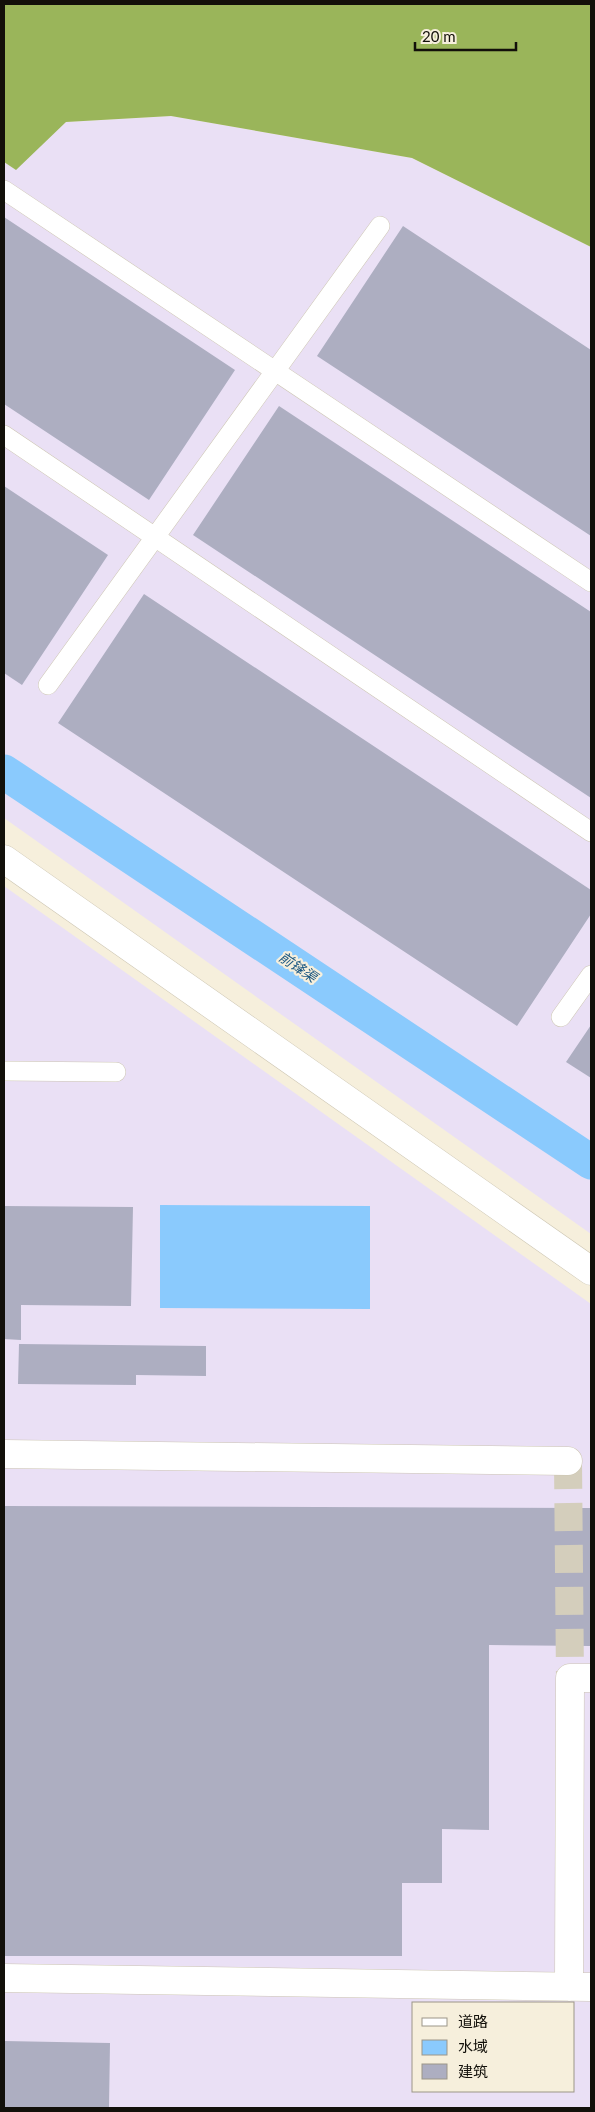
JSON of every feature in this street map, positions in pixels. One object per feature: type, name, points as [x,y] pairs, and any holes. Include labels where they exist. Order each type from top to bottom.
[{"type":"street","points":[[4,859],[591,1271]]},
{"type":"street","points":[[4,1454],[568,1461]]},
{"type":"street","points":[[4,1978],[580,1987],[570,1678],[591,1678]]},
{"type":"lane","points":[[4,190],[591,582]]},
{"type":"lane","points":[[48,685],[380,226]]},
{"type":"lane","points":[[4,435],[591,832]]},
{"type":"lane","points":[[561,1017],[591,975]]},
{"type":"lane","points":[[4,1071],[116,1072]]},
{"type":"shaded area","points":[[171,116],[412,158],[591,247],[591,1234],[4,818],[4,162],[16,169],[66,122]]},
{"type":"shaded area","points":[[4,886],[591,1304],[591,2108],[4,2108]]},
{"type":"green space","points":[[4,4],[591,4],[591,247],[412,158],[171,116],[66,122],[16,170],[4,162]]},
{"type":"water","points":[[160,1205],[370,1206],[370,1309],[160,1308]]},
{"type":"building","points":[[4,217],[235,370],[149,500],[4,404]]},
{"type":"building","points":[[403,226],[591,350],[591,536],[317,356]]},
{"type":"building","points":[[279,406],[591,612],[591,798],[193,535]]},
{"type":"building","points":[[4,486],[108,555],[22,685],[4,673]]},
{"type":"building","points":[[144,594],[591,890],[591,914],[517,1026],[58,723]]},
{"type":"building","points":[[591,1025],[591,1078],[566,1062]]},
{"type":"building","points":[[4,1206],[133,1207],[131,1306],[21,1305],[21,1340],[4,1339]]},
{"type":"building","points":[[19,1344],[206,1346],[206,1376],[136,1375],[136,1385],[18,1384]]},
{"type":"building","points":[[4,1506],[591,1508],[591,1646],[489,1645],[489,1830],[442,1829],[442,1883],[402,1883],[402,1956],[4,1956]]},
{"type":"building","points":[[4,2041],[110,2043],[109,2108],[4,2108]]},
{"type":"waterway","name":"前锋渠","points":[[4,772],[591,1162]]},
{"type":"tunnel","points":[[568,1461],[570,1678]]}]
